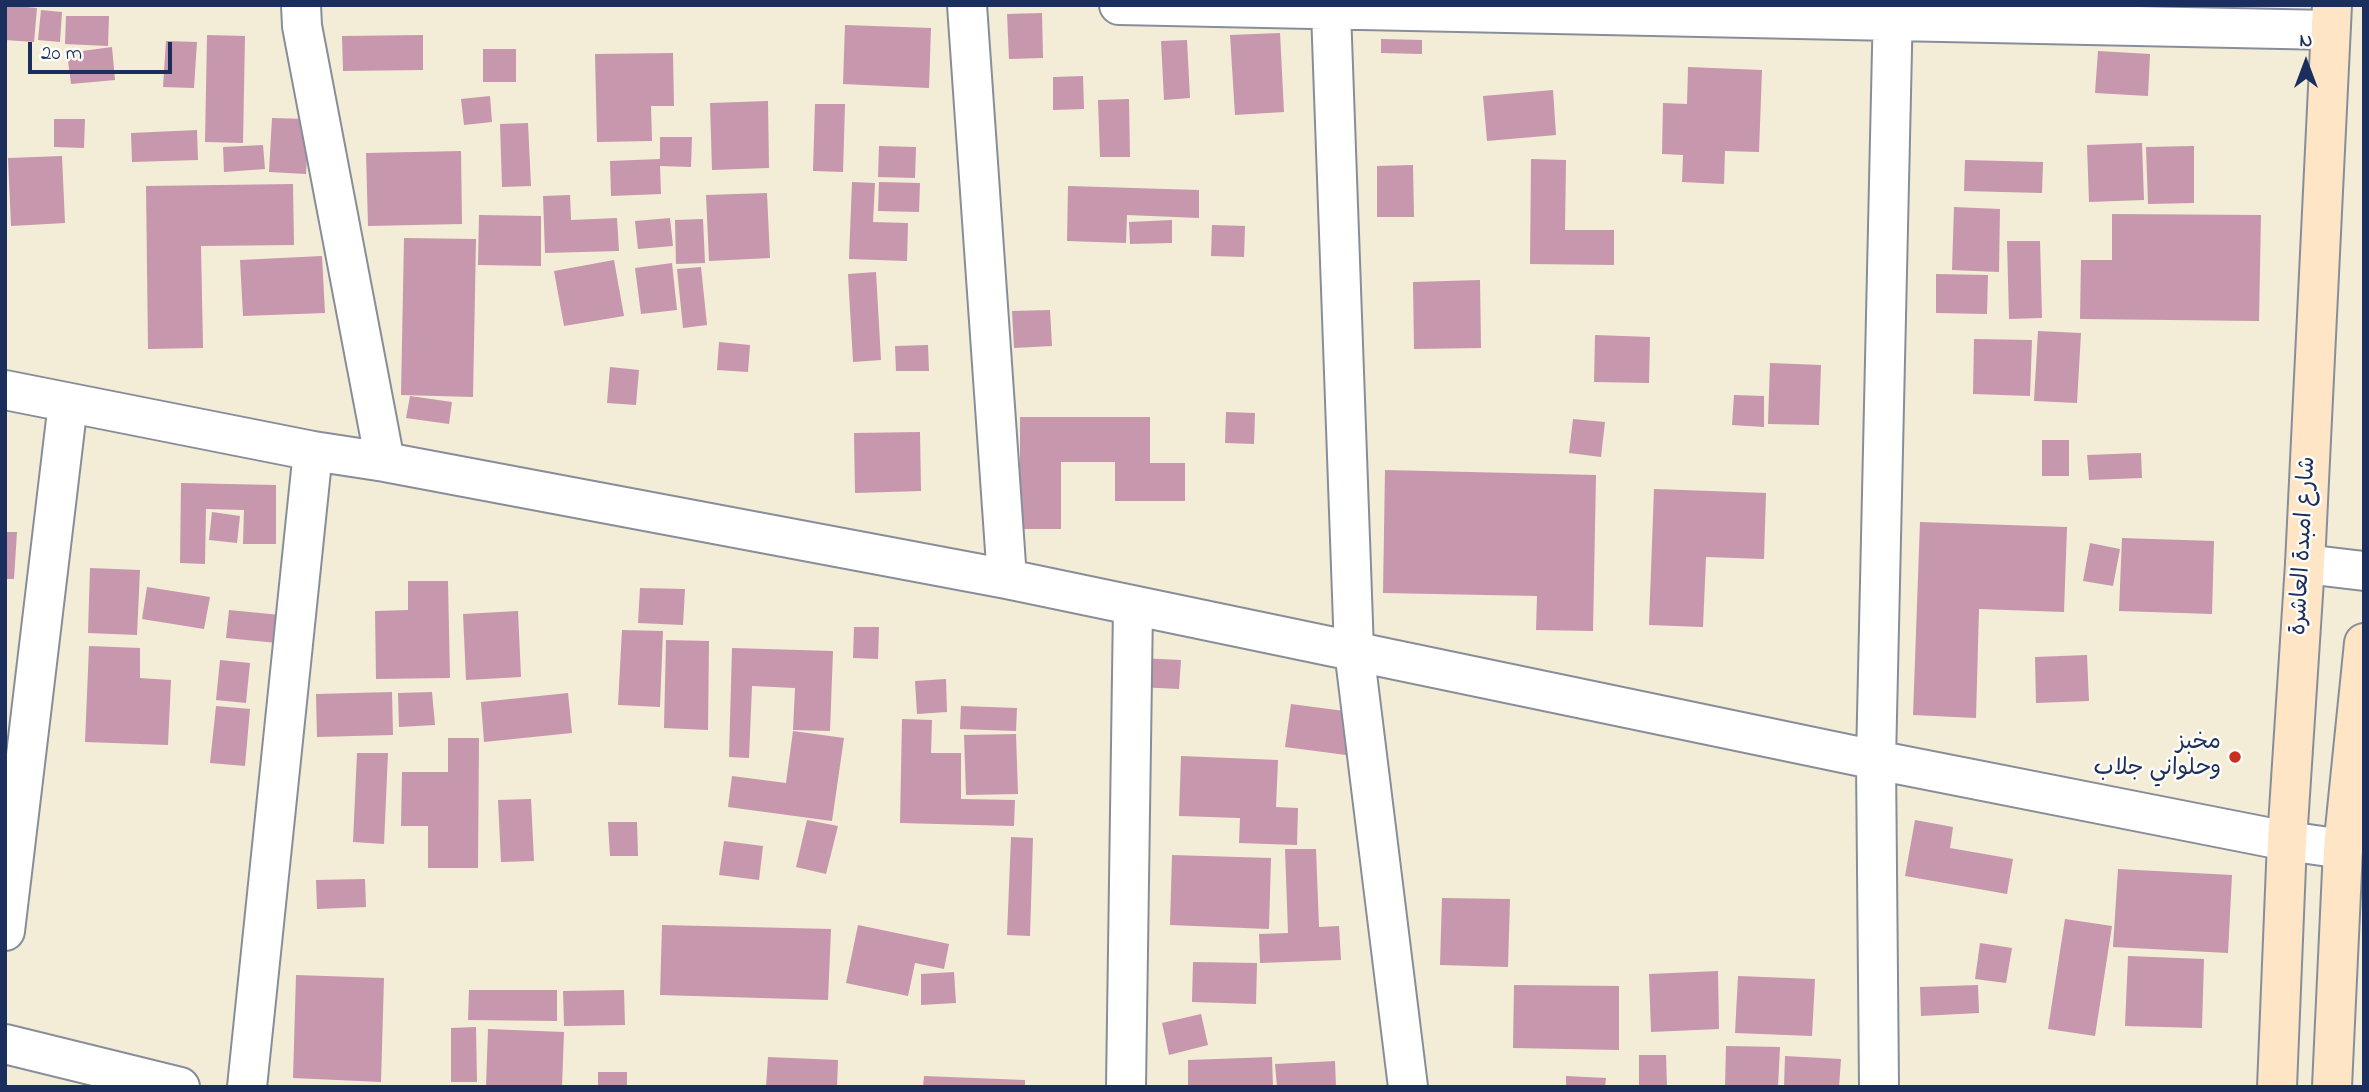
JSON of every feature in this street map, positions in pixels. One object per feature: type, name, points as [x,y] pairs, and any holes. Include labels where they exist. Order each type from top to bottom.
[{"type":"main road","name":"شارع امبدة العاشرة","points":[[2277,1087],[2287,841],[2305,564],[2331,18]]},
{"type":"main road","points":[[2332,1087],[2343,849],[2364,643]]},
{"type":"street","points":[[301,5],[302,26],[385,462]]},
{"type":"street","points":[[967,5],[1007,579]]},
{"type":"street","points":[[1119,5],[1331,11],[2331,18]]},
{"type":"street","points":[[1331,11],[1354,650],[1408,1087]]},
{"type":"street","points":[[1879,1087],[1876,760],[1893,14]]},
{"type":"street","points":[[5,390],[313,452],[385,462],[1007,579],[1876,760],[2287,841],[2343,849]]},
{"type":"street","points":[[5,931],[68,403]]},
{"type":"street","points":[[247,1087],[313,452]]},
{"type":"street","points":[[2305,564],[2364,571]]},
{"type":"street","points":[[1126,1087],[1133,607]]},
{"type":"street","points":[[5,1044],[180,1087]]},
{"type":"building","points":[[5,5],[37,8],[34,42],[5,40]]},
{"type":"building","points":[[41,10],[62,12],[60,42],[38,40]]},
{"type":"building","points":[[1042,13],[1043,58],[1009,59],[1007,14]]},
{"type":"building","points":[[66,16],[109,16],[108,46],[65,44]]},
{"type":"building","points":[[845,25],[931,28],[929,88],[843,84]]},
{"type":"building","points":[[1280,33],[1284,112],[1235,115],[1230,35]]},
{"type":"building","points":[[207,35],[245,36],[243,143],[205,142]]},
{"type":"building","points":[[423,35],[423,70],[343,71],[342,36]]},
{"type":"building","points":[[1381,39],[1422,40],[1422,54],[1381,53]]},
{"type":"building","points":[[1187,40],[1190,98],[1164,100],[1161,41]]},
{"type":"building","points":[[166,41],[197,42],[194,88],[163,87]]},
{"type":"building","points":[[112,47],[115,80],[71,84],[67,53]]},
{"type":"building","points":[[483,49],[516,49],[516,82],[483,82]]},
{"type":"building","points":[[2098,51],[2150,54],[2148,96],[2095,93]]},
{"type":"building","points":[[673,53],[674,106],[651,106],[652,141],[597,142],[595,54]]},
{"type":"building","points":[[1688,67],[1762,70],[1759,152],[1725,151],[1724,184],[1682,182],[1683,155],[1662,154],[1663,103],[1687,104]]},
{"type":"building","points":[[1083,76],[1084,109],[1053,110],[1053,77]]},
{"type":"building","points":[[1553,90],[1556,135],[1487,141],[1483,96]]},
{"type":"building","points":[[490,96],[492,122],[464,125],[461,99]]},
{"type":"building","points":[[1129,99],[1130,157],[1100,157],[1098,100]]},
{"type":"building","points":[[768,101],[769,168],[712,170],[710,103]]},
{"type":"building","points":[[815,104],[845,104],[843,172],[813,171]]},
{"type":"building","points":[[272,118],[309,119],[306,174],[269,172]]},
{"type":"building","points":[[54,119],[85,119],[84,148],[54,147]]},
{"type":"building","points":[[528,123],[531,186],[502,187],[500,124]]},
{"type":"building","points":[[197,130],[198,160],[132,162],[131,133]]},
{"type":"building","points":[[660,137],[692,137],[691,167],[660,166],[661,194],[611,196],[610,161],[660,159]]},
{"type":"building","points":[[2142,143],[2144,200],[2089,202],[2087,145]]},
{"type":"building","points":[[263,145],[265,169],[224,172],[223,147]]},
{"type":"building","points":[[879,146],[916,147],[915,178],[878,177]]},
{"type":"building","points":[[2194,146],[2194,203],[2148,204],[2146,147]]},
{"type":"building","points":[[461,151],[462,224],[368,226],[366,153]]},
{"type":"building","points":[[62,156],[65,223],[11,226],[8,158]]},
{"type":"building","points":[[1531,159],[1566,160],[1565,230],[1614,230],[1614,265],[1530,264]]},
{"type":"building","points":[[1965,160],[2043,162],[2042,193],[1964,191]]},
{"type":"building","points":[[1413,165],[1414,217],[1377,217],[1377,166]]},
{"type":"building","points":[[852,182],[875,183],[873,222],[908,223],[907,261],[849,259]]},
{"type":"building","points":[[879,182],[920,183],[919,212],[878,211]]},
{"type":"building","points":[[293,184],[294,245],[201,246],[203,348],[148,349],[146,186]]},
{"type":"building","points":[[1068,186],[1199,190],[1199,218],[1127,215],[1126,243],[1067,241]]},
{"type":"building","points":[[767,193],[770,258],[709,261],[706,195]]},
{"type":"building","points":[[570,195],[571,220],[617,218],[619,251],[545,253],[543,196]]},
{"type":"building","points":[[1954,207],[2000,209],[1999,272],[1952,270]]},
{"type":"building","points":[[2112,214],[2261,215],[2259,321],[2080,319],[2081,260],[2112,260]]},
{"type":"building","points":[[479,215],[541,216],[541,266],[478,265]]},
{"type":"building","points":[[670,218],[673,246],[638,249],[635,221]]},
{"type":"building","points":[[703,219],[705,263],[676,264],[675,220]]},
{"type":"building","points":[[1172,220],[1172,243],[1130,244],[1129,222]]},
{"type":"building","points":[[1212,225],[1245,226],[1244,257],[1211,256]]},
{"type":"building","points":[[404,238],[476,239],[473,397],[401,395]]},
{"type":"building","points":[[2007,241],[2040,241],[2042,318],[2009,319]]},
{"type":"building","points":[[322,256],[325,313],[243,316],[240,260]]},
{"type":"building","points":[[614,260],[624,316],[564,326],[554,271]]},
{"type":"building","points":[[672,263],[677,310],[641,314],[635,268]]},
{"type":"building","points":[[701,267],[707,325],[683,328],[677,269]]},
{"type":"building","points":[[876,272],[881,360],[853,362],[848,274]]},
{"type":"building","points":[[1936,274],[1988,275],[1987,314],[1936,313]]},
{"type":"building","points":[[1480,280],[1481,348],[1414,349],[1413,282]]},
{"type":"building","points":[[1050,310],[1052,346],[1014,348],[1012,311]]},
{"type":"building","points":[[2038,331],[2081,333],[2077,403],[2034,401]]},
{"type":"building","points":[[1595,335],[1650,337],[1649,383],[1594,382]]},
{"type":"building","points":[[1974,339],[2032,340],[2030,396],[1973,394]]},
{"type":"building","points":[[719,342],[750,345],[748,372],[717,370]]},
{"type":"building","points":[[928,345],[929,371],[896,371],[895,346]]},
{"type":"building","points":[[1770,363],[1821,365],[1819,425],[1768,424]]},
{"type":"building","points":[[610,367],[639,370],[636,405],[607,403]]},
{"type":"building","points":[[1734,395],[1764,396],[1764,427],[1732,425]]},
{"type":"building","points":[[410,396],[452,402],[449,424],[406,418]]},
{"type":"building","points":[[1226,412],[1255,413],[1254,444],[1225,443]]},
{"type":"building","points":[[1020,417],[1150,417],[1150,463],[1185,463],[1185,501],[1115,501],[1115,462],[1061,462],[1061,529],[1020,529]]},
{"type":"building","points":[[1573,419],[1605,422],[1601,457],[1569,453]]},
{"type":"building","points":[[920,432],[921,491],[855,493],[854,433]]},
{"type":"building","points":[[2042,440],[2069,440],[2069,476],[2042,476]]},
{"type":"building","points":[[2141,453],[2142,478],[2089,480],[2087,455]]},
{"type":"building","points":[[1385,470],[1596,475],[1593,631],[1536,630],[1537,596],[1383,593]]},
{"type":"building","points":[[181,483],[276,485],[276,544],[243,544],[244,510],[206,509],[205,564],[180,563]]},
{"type":"building","points":[[1654,489],[1766,493],[1764,559],[1706,557],[1703,627],[1649,625]]},
{"type":"building","points":[[212,512],[240,516],[237,543],[209,540]]},
{"type":"building","points":[[1920,522],[2067,527],[2064,612],[1979,609],[1976,718],[1913,715]]},
{"type":"building","points":[[5,532],[17,532],[14,579],[5,579]]},
{"type":"building","points":[[2122,538],[2214,541],[2212,614],[2119,611]]},
{"type":"building","points":[[2090,543],[2120,549],[2113,586],[2083,581]]},
{"type":"building","points":[[90,568],[140,570],[137,635],[88,633]]},
{"type":"building","points":[[408,581],[448,581],[450,678],[376,679],[375,611],[408,610]]},
{"type":"building","points":[[147,587],[210,597],[204,629],[142,619]]},
{"type":"building","points":[[640,588],[685,589],[683,625],[638,623]]},
{"type":"building","points":[[229,610],[280,615],[277,643],[226,638]]},
{"type":"building","points":[[518,611],[521,677],[466,680],[463,614]]},
{"type":"building","points":[[854,627],[879,627],[878,659],[853,658]]},
{"type":"building","points":[[622,630],[663,631],[660,707],[618,705]]},
{"type":"building","points":[[666,640],[709,641],[708,730],[664,728]]},
{"type":"building","points":[[89,646],[140,648],[140,678],[171,680],[168,745],[85,742]]},
{"type":"building","points":[[732,648],[833,651],[830,731],[793,730],[795,688],[752,686],[749,758],[729,757]]},
{"type":"building","points":[[2087,655],[2089,701],[2036,703],[2035,657]]},
{"type":"building","points":[[1139,658],[1181,660],[1179,689],[1137,687]]},
{"type":"building","points":[[220,660],[250,663],[246,703],[216,700]]},
{"type":"building","points":[[946,679],[947,712],[917,714],[915,681]]},
{"type":"building","points":[[392,692],[393,735],[317,737],[316,694]]},
{"type":"building","points":[[432,692],[435,725],[399,727],[398,693]]},
{"type":"building","points":[[568,693],[572,733],[484,742],[481,702]]},
{"type":"building","points":[[1291,704],[1352,712],[1346,755],[1285,747]]},
{"type":"building","points":[[216,706],[250,709],[245,766],[210,763]]},
{"type":"building","points":[[961,706],[1017,708],[1016,731],[960,729]]},
{"type":"building","points":[[902,719],[932,720],[931,753],[961,753],[961,799],[1015,800],[1014,826],[900,823]]},
{"type":"building","points":[[793,731],[844,738],[832,821],[728,807],[732,776],[786,783]]},
{"type":"building","points":[[1016,734],[1018,794],[966,795],[964,735]]},
{"type":"building","points":[[448,738],[479,738],[478,868],[428,868],[428,826],[401,826],[402,772],[448,772]]},
{"type":"building","points":[[357,753],[388,753],[384,844],[353,842]]},
{"type":"building","points":[[1181,756],[1278,760],[1276,807],[1298,808],[1297,845],[1239,843],[1240,818],[1179,816]]},
{"type":"building","points":[[531,799],[534,861],[501,862],[498,800]]},
{"type":"building","points":[[807,820],[838,826],[826,874],[796,867]]},
{"type":"building","points":[[1915,820],[1953,827],[1950,848],[2013,859],[2007,894],[1905,876]]},
{"type":"building","points":[[608,822],[637,822],[638,856],[610,856]]},
{"type":"building","points":[[1011,837],[1033,838],[1030,936],[1007,935]]},
{"type":"building","points":[[724,841],[763,846],[759,880],[719,875]]},
{"type":"building","points":[[1285,849],[1316,849],[1319,927],[1339,926],[1341,960],[1260,963],[1259,934],[1288,933]]},
{"type":"building","points":[[1172,855],[1271,858],[1269,929],[1170,925]]},
{"type":"building","points":[[2118,869],[2232,875],[2228,953],[2113,947]]},
{"type":"building","points":[[365,879],[366,907],[317,909],[316,880]]},
{"type":"building","points":[[1442,898],[1510,899],[1508,967],[1440,965]]},
{"type":"building","points":[[2065,919],[2112,926],[2095,1036],[2048,1029]]},
{"type":"building","points":[[662,925],[831,929],[828,1000],[660,995]]},
{"type":"building","points":[[858,925],[949,944],[944,969],[915,963],[908,996],[846,983]]},
{"type":"building","points":[[1980,943],[2012,948],[2006,983],[1975,979]]},
{"type":"building","points":[[2128,956],[2204,959],[2202,1028],[2125,1026]]},
{"type":"building","points":[[1193,962],[1257,963],[1256,1004],[1192,1002]]},
{"type":"building","points":[[1718,971],[1719,1029],[1651,1032],[1649,974]]},
{"type":"building","points":[[954,972],[956,1003],[921,1005],[921,974]]},
{"type":"building","points":[[296,975],[384,978],[381,1082],[293,1078]]},
{"type":"building","points":[[1738,976],[1815,979],[1812,1036],[1735,1033]]},
{"type":"building","points":[[1514,985],[1619,986],[1619,1050],[1513,1048]]},
{"type":"building","points":[[1978,985],[1979,1013],[1921,1016],[1920,987]]},
{"type":"building","points":[[469,990],[557,990],[557,1021],[468,1020]]},
{"type":"building","points":[[624,990],[625,1025],[564,1026],[563,991]]},
{"type":"building","points":[[1201,1014],[1208,1045],[1169,1055],[1162,1023]]},
{"type":"building","points":[[476,1027],[477,1082],[451,1082],[451,1028]]},
{"type":"building","points":[[488,1029],[564,1032],[562,1087],[486,1087]]},
{"type":"building","points":[[1726,1046],[1780,1047],[1778,1087],[1725,1087]]},
{"type":"building","points":[[1639,1055],[1666,1055],[1667,1087],[1639,1087]]},
{"type":"building","points":[[1785,1056],[1841,1059],[1839,1087],[1784,1087]]},
{"type":"building","points":[[768,1057],[838,1060],[837,1087],[766,1087]]},
{"type":"building","points":[[1272,1057],[1273,1087],[1188,1087],[1188,1060]]},
{"type":"building","points":[[1335,1061],[1336,1087],[1277,1087],[1275,1064]]},
{"type":"building","points":[[598,1072],[627,1072],[627,1087],[598,1087]]},
{"type":"building","points":[[924,1076],[1025,1080],[1025,1087],[923,1087]]},
{"type":"building","points":[[1566,1076],[1606,1078],[1605,1087],[1566,1087]]},
{"type":"place","name":"مخبز وحلواني جلاب","points":[[2235,757]]}]
